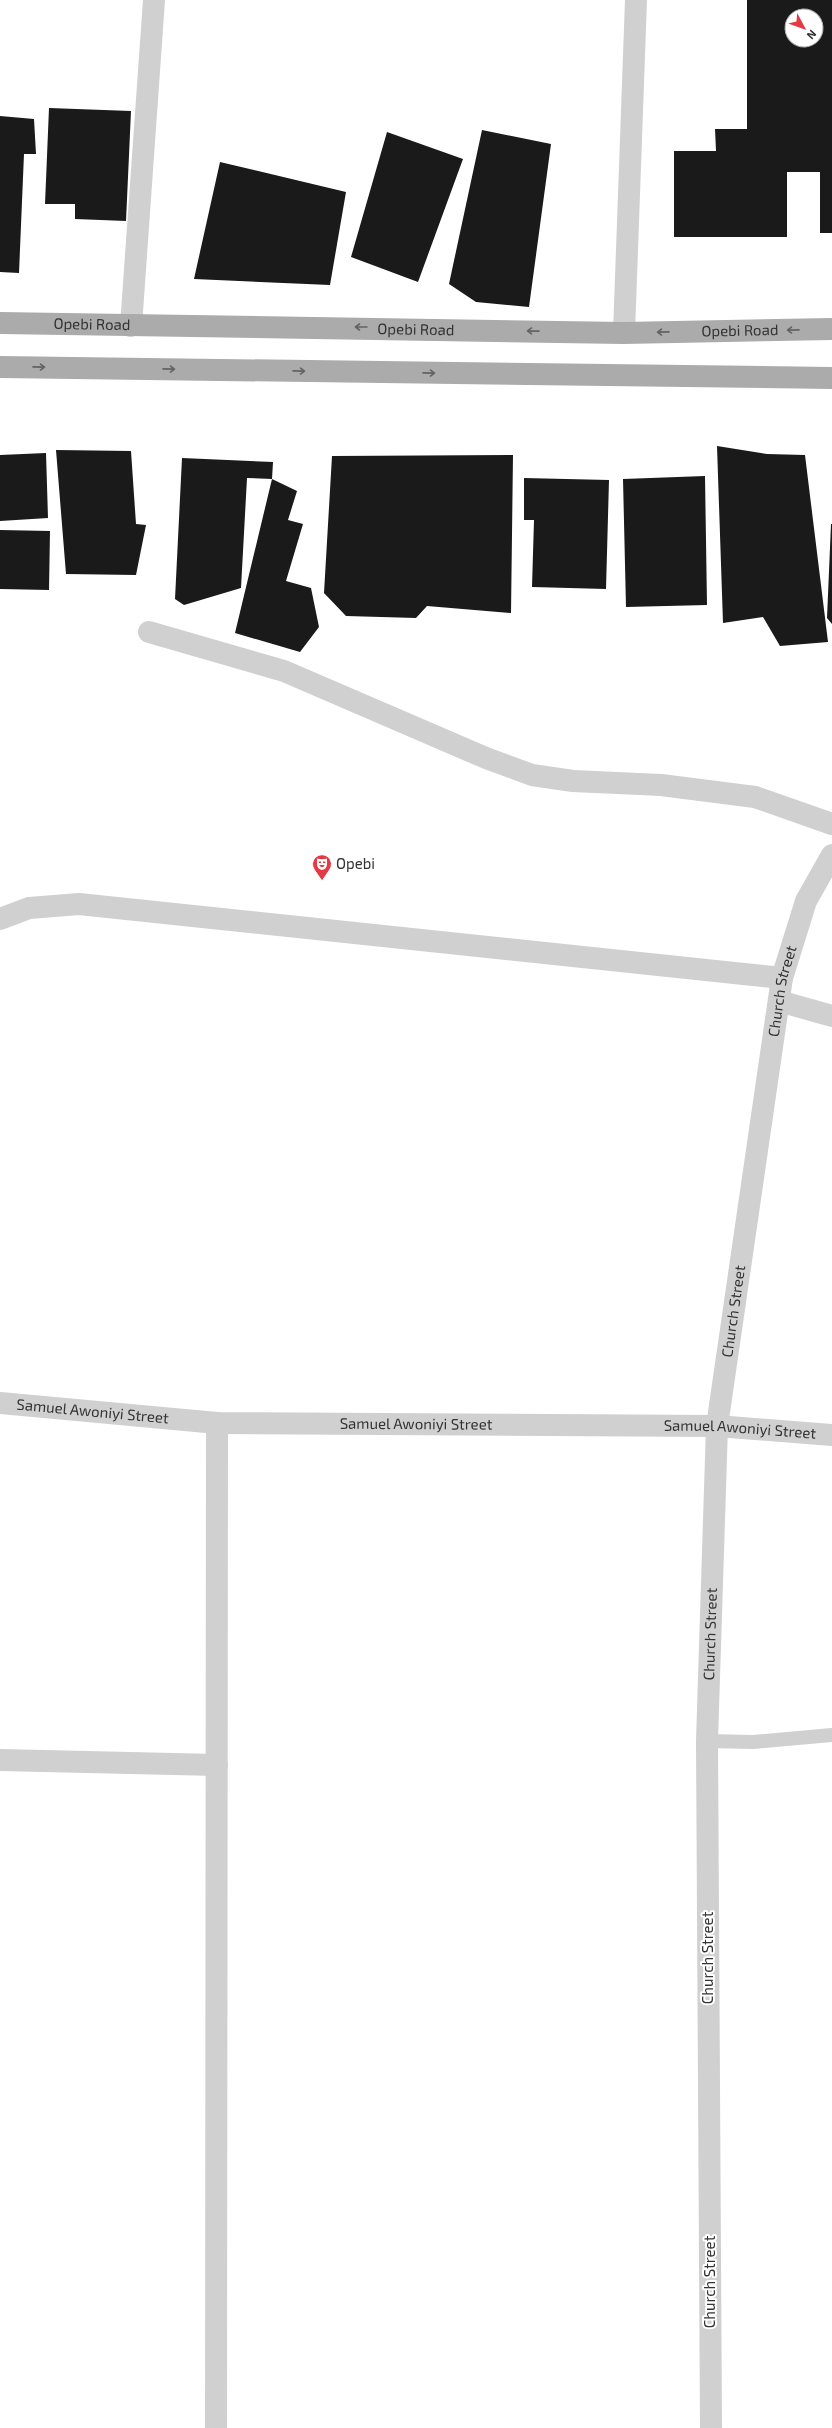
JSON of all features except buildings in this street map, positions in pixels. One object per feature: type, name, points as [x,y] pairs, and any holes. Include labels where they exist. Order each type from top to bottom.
[{"type":"main road","name":"Opebi Road","points":[[0,323],[624,333],[832,329]]},
{"type":"main road","points":[[0,367],[832,378]]},
{"type":"street","points":[[131,326],[154,0]]},
{"type":"street","points":[[624,333],[636,0]]},
{"type":"street","points":[[149,632],[284,671],[486,758],[532,775],[573,781],[661,785],[755,797],[832,824]]},
{"type":"street","name":"Church Street","points":[[711,2428],[707,1741],[717,1426],[782,978],[806,901],[832,855]]},
{"type":"street","points":[[0,919],[29,908],[79,904],[782,978]]},
{"type":"street","points":[[780,1000],[832,1016]]},
{"type":"street","name":"Samuel Awoniyi Street","points":[[0,1403],[216,1423],[717,1426],[832,1435]]},
{"type":"street","points":[[216,1423],[216,2428]]},
{"type":"street","points":[[0,1760],[217,1765]]},
{"type":"lane","points":[[707,1741],[753,1742],[832,1735]]},
{"type":"place","name":"Opebi","points":[[322,881]]}]
